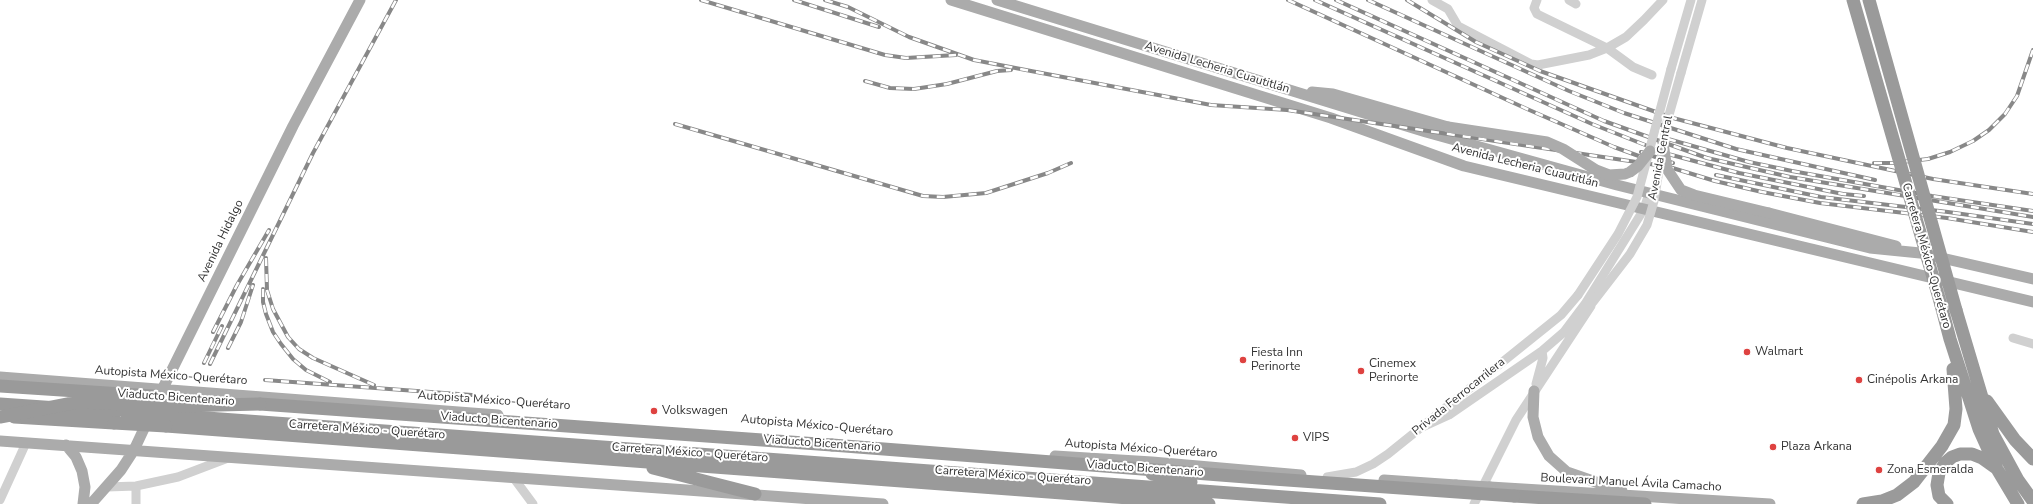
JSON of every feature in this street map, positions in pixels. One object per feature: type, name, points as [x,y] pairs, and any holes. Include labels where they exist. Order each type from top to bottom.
[{"type":"highway","points":[[1850,0],[1858,20]]},
{"type":"highway","name":"Carretera México-Querétaro","points":[[1853,0],[1950,340],[1979,429],[1996,469],[2018,504]]},
{"type":"highway","name":"Carretera México-Querétaro","points":[[1869,0],[1956,310],[1993,434],[2018,480],[2033,501]]},
{"type":"highway","points":[[1863,504],[1882,501],[1892,497],[1914,482],[1929,466],[1954,425],[1956,388],[1950,340]]},
{"type":"highway","name":"Viaducto Bicentenario","points":[[0,386],[875,446],[1266,479],[1642,500]]},
{"type":"highway","points":[[1981,393],[2015,440],[2033,459]]},
{"type":"highway","points":[[0,416],[78,402],[177,406],[260,404]]},
{"type":"highway","name":"Carretera México - Querétaro","points":[[0,404],[115,417]]},
{"type":"highway","name":"Carretera México - Querétaro","points":[[0,416],[115,417],[707,454],[1380,504]]},
{"type":"highway","name":"Carretera México - Querétaro","points":[[166,420],[618,460],[1209,504]]},
{"type":"highway","points":[[707,454],[875,446]]},
{"type":"highway","points":[[1947,504],[1939,496],[1937,485],[1939,473],[1945,463],[1952,457],[1960,454],[1972,454],[1982,458],[1996,469]]},
{"type":"highway","points":[[1063,456],[1246,493]]},
{"type":"highway","points":[[618,460],[755,494]]},
{"type":"main road","name":"Avenida Hidalgo","points":[[91,504],[105,490],[134,450],[162,388],[293,126],[360,0]]},
{"type":"main road","name":"Avenida Lecheria Cuautitlán","points":[[951,0],[1331,118],[1464,166],[2033,302]]},
{"type":"main road","name":"Avenida Lecheria Cuautitlán","points":[[996,0],[1426,132],[1649,193],[1870,248],[1920,253],[2033,279]]},
{"type":"main road","points":[[1294,91],[1333,94],[1448,127],[1547,142],[1563,149],[1596,170],[1609,174],[1625,174],[1630,172],[1638,166],[1650,151]]},
{"type":"main road","points":[[1663,143],[1667,169],[1681,190],[1694,196],[1870,238],[1920,253]]},
{"type":"main road","name":"Autopista México-Querétaro","points":[[0,377],[162,388],[875,446],[1063,456],[1327,477],[1490,487]]},
{"type":"main road","points":[[1534,391],[1533,417],[1538,437],[1549,456],[1567,472],[1642,500]]},
{"type":"main road","points":[[0,441],[755,494],[833,502],[883,504]]},
{"type":"main road","points":[[66,445],[76,457],[82,471],[85,487],[83,504]]},
{"type":"main road","name":"Boulevard Manuel Ávila Camacho","points":[[1490,487],[1642,500],[1770,504]]},
{"type":"main road","name":"Avenida Hidalgo","points":[[98,504],[105,490]]},
{"type":"street","points":[[1432,0],[1448,9],[1458,26],[1531,64],[1545,64],[1589,55],[1607,48],[1626,37],[1663,0]]},
{"type":"street","points":[[1537,0],[1534,11],[1537,14],[1607,48],[1633,67],[1652,75]]},
{"type":"street","name":"Avenida Central","points":[[1578,295],[1629,216],[1637,197],[1691,0]]},
{"type":"street","name":"Avenida Central","points":[[1534,391],[1593,302],[1630,254],[1646,225],[1654,201],[1667,122],[1702,0]]},
{"type":"street","points":[[1416,430],[1449,415],[1542,351],[1564,332],[1585,304],[1644,209],[1649,193]]},
{"type":"street","name":"Privada Ferrocarrilera","points":[[1327,477],[1356,472],[1373,464],[1388,454],[1561,315],[1578,295]]},
{"type":"street","points":[[2013,338],[2033,344]]},
{"type":"street","points":[[1474,504],[1516,420],[1534,391],[1543,358],[1542,351]]},
{"type":"street","points":[[0,500],[26,443]]},
{"type":"street","points":[[105,490],[136,486],[178,477],[228,458]]},
{"type":"street","points":[[513,477],[533,504]]},
{"type":"street","points":[[136,486],[136,504]]},
{"type":"railway","points":[[210,364],[313,153],[396,0]]},
{"type":"railway","points":[[701,0],[885,55],[906,58],[956,55]]},
{"type":"railway","points":[[794,0],[879,27]]},
{"type":"railway","points":[[825,0],[848,7],[909,37],[974,60],[1211,105],[1287,110],[1670,167]]},
{"type":"railway","points":[[1288,0],[1527,109],[1614,147],[1647,159]]},
{"type":"railway","points":[[1315,0],[1592,124],[1668,154],[1739,173],[1843,194],[1864,196]]},
{"type":"railway","points":[[1336,0],[1604,121],[1707,158],[1790,177],[2033,217]]},
{"type":"railway","points":[[1368,0],[1569,91],[1624,113],[1736,149],[1875,180]]},
{"type":"railway","points":[[1407,0],[1476,42],[1540,71],[1673,118],[1787,148],[1933,179],[2033,194]]},
{"type":"railway","points":[[1874,163],[1893,163],[1928,159],[1950,152],[1973,141],[1989,130],[2005,114],[2017,96],[2033,50]]},
{"type":"railway","points":[[865,81],[890,88],[914,89],[947,84],[997,71],[1011,70]]},
{"type":"railway","points":[[675,124],[923,196],[943,197],[986,193],[1048,173],[1071,163]]},
{"type":"railway","points":[[1668,139],[1749,162],[1792,171],[1932,196],[2033,211]]},
{"type":"railway","points":[[1641,152],[1673,163]]},
{"type":"railway","points":[[1666,166],[1715,181],[1820,203],[1947,218],[2033,232]]},
{"type":"railway","points":[[1716,175],[1821,197],[2033,224]]},
{"type":"railway","points":[[213,332],[237,285],[269,230]]},
{"type":"railway","points":[[266,258],[267,290],[273,309],[288,337],[299,349],[313,358],[374,385]]},
{"type":"railway","points":[[228,348],[241,322],[253,285]]},
{"type":"railway","points":[[263,289],[263,302],[266,314],[273,332],[281,344],[293,359],[306,370],[330,382]]},
{"type":"railway","points":[[204,363],[222,326]]},
{"type":"railway","points":[[265,380],[472,395]]},
{"type":"place","name":"Walmart","points":[[1747,352]]},
{"type":"place","name":"Fiesta Inn Perinorte","points":[[1243,360]]},
{"type":"place","name":"Cinemex Perinorte","points":[[1361,371]]},
{"type":"place","name":"Cinépolis Arkana","points":[[1859,380]]},
{"type":"place","name":"Volkswagen","points":[[654,411]]},
{"type":"place","name":"VIPS","points":[[1295,438]]},
{"type":"place","name":"Plaza Arkana","points":[[1773,447]]},
{"type":"place","name":"Zona Esmeralda","points":[[1879,470]]}]
